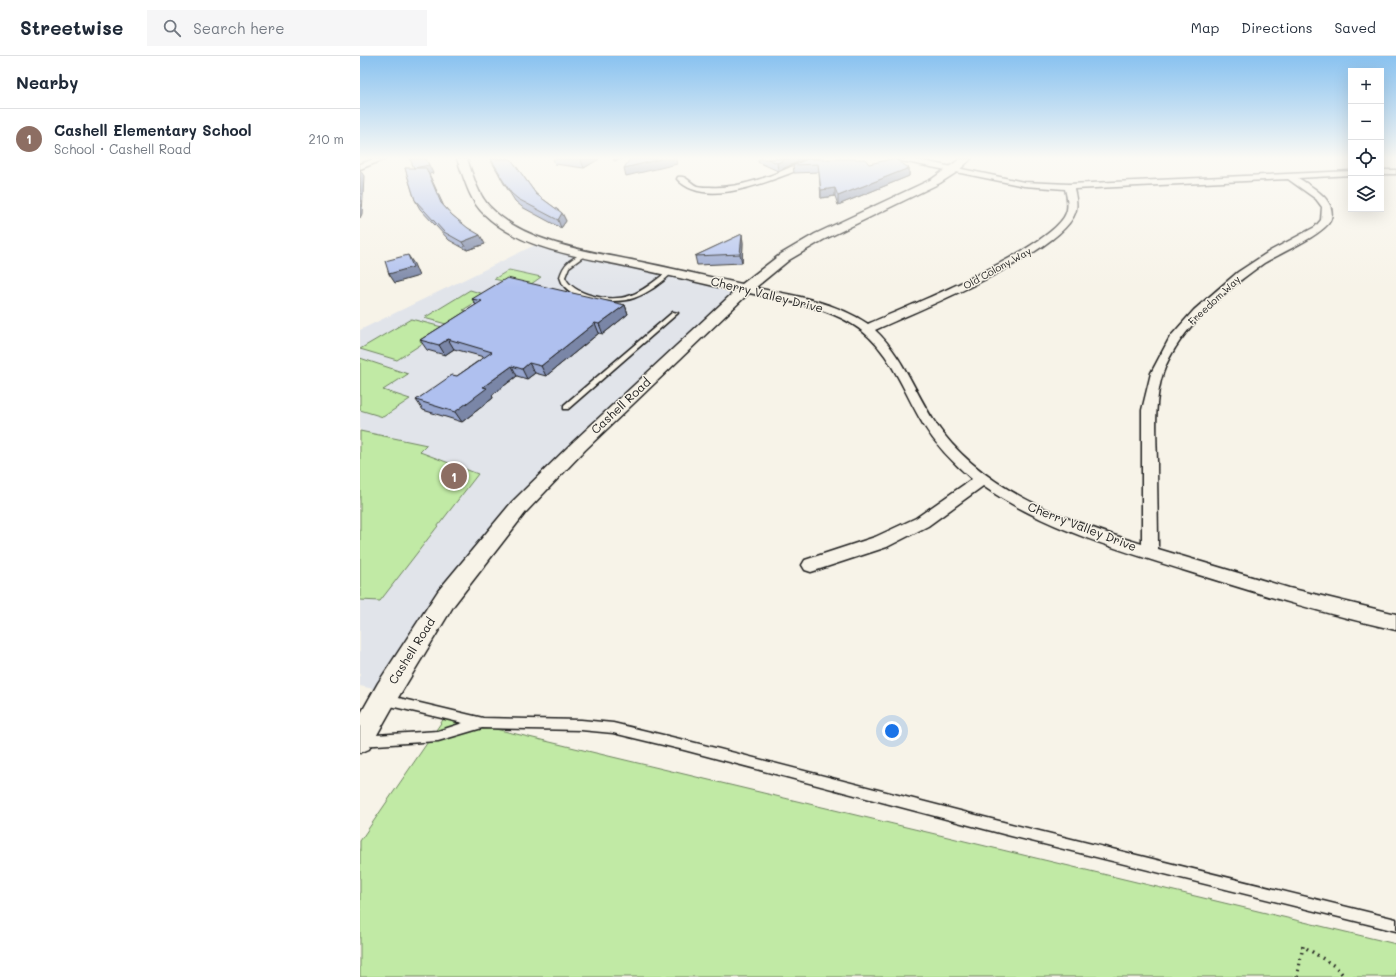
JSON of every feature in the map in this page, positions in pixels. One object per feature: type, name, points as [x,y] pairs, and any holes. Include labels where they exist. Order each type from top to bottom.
[{"type":"street","name":"Cherry Valley Drive","points":[[480,202],[487,211],[506,224],[541,242],[585,254],[805,302],[850,318],[867,329],[880,342],[892,358],[938,437],[959,459],[982,479],[1014,499],[1047,515],[1086,531],[1150,553],[1324,605],[1396,622]]},
{"type":"street","name":"Cashell Road","points":[[360,741],[383,699],[446,598],[519,506],[579,446],[745,289],[785,257],[819,237],[894,202]]},
{"type":"street","name":"Old Colony Way","points":[[867,329],[987,275],[1047,239],[1061,228],[1071,213],[1072,202]]},
{"type":"street","name":"Freedom Way","points":[[1150,553],[1149,410],[1157,373],[1176,337],[1198,312],[1242,274],[1273,253],[1318,229],[1326,220],[1326,208],[1323,202]]},
{"type":"street","points":[[811,565],[881,542],[922,522],[982,479]]},
{"type":"lane","points":[[585,254],[566,266],[563,279],[571,290],[600,300],[617,300],[637,295],[645,291],[670,272]]},
{"type":"lane","points":[[566,407],[675,313]]},
{"type":"lane","points":[[383,699],[394,700],[483,723],[581,725],[613,728],[1007,829],[1396,925]]},
{"type":"lane","points":[[360,741],[438,736],[483,723]]},
{"type":"path","points":[[1297,977],[1303,946],[1336,967],[1344,977]]},
{"type":"shaded area","points":[[541,242],[745,289],[519,506],[387,692],[360,686],[360,330]]},
{"type":"green space","points":[[509,270],[541,277],[527,287],[494,279]]},
{"type":"green space","points":[[470,290],[487,295],[463,310],[470,312],[450,325],[424,318]]},
{"type":"green space","points":[[411,319],[446,328],[397,360],[360,349]]},
{"type":"green space","points":[[360,358],[408,374],[383,390],[410,399],[383,417],[360,410]]},
{"type":"green space","points":[[360,431],[427,445],[420,452],[478,474],[380,601],[360,600]]},
{"type":"green space","points":[[445,717],[1396,944],[1396,977],[360,977],[360,841]]},
{"type":"building","points":[[417,202],[441,202],[452,215],[468,228],[480,235],[462,242],[444,232]]},
{"type":"building","points":[[524,202],[547,202],[562,213],[558,220]]},
{"type":"building","points":[[742,234],[740,254],[695,256]]},
{"type":"building","points":[[408,255],[413,267],[389,274],[385,261]]},
{"type":"building","points":[[507,278],[625,305],[599,324],[595,323],[541,366],[529,363],[522,369],[512,366],[483,387],[487,388],[455,412],[416,400],[452,375],[457,376],[492,352],[448,339],[439,345],[420,340],[482,301],[472,299]]},
{"type":"place","name":"Cashell Elementary School","points":[[454,476]]}]
